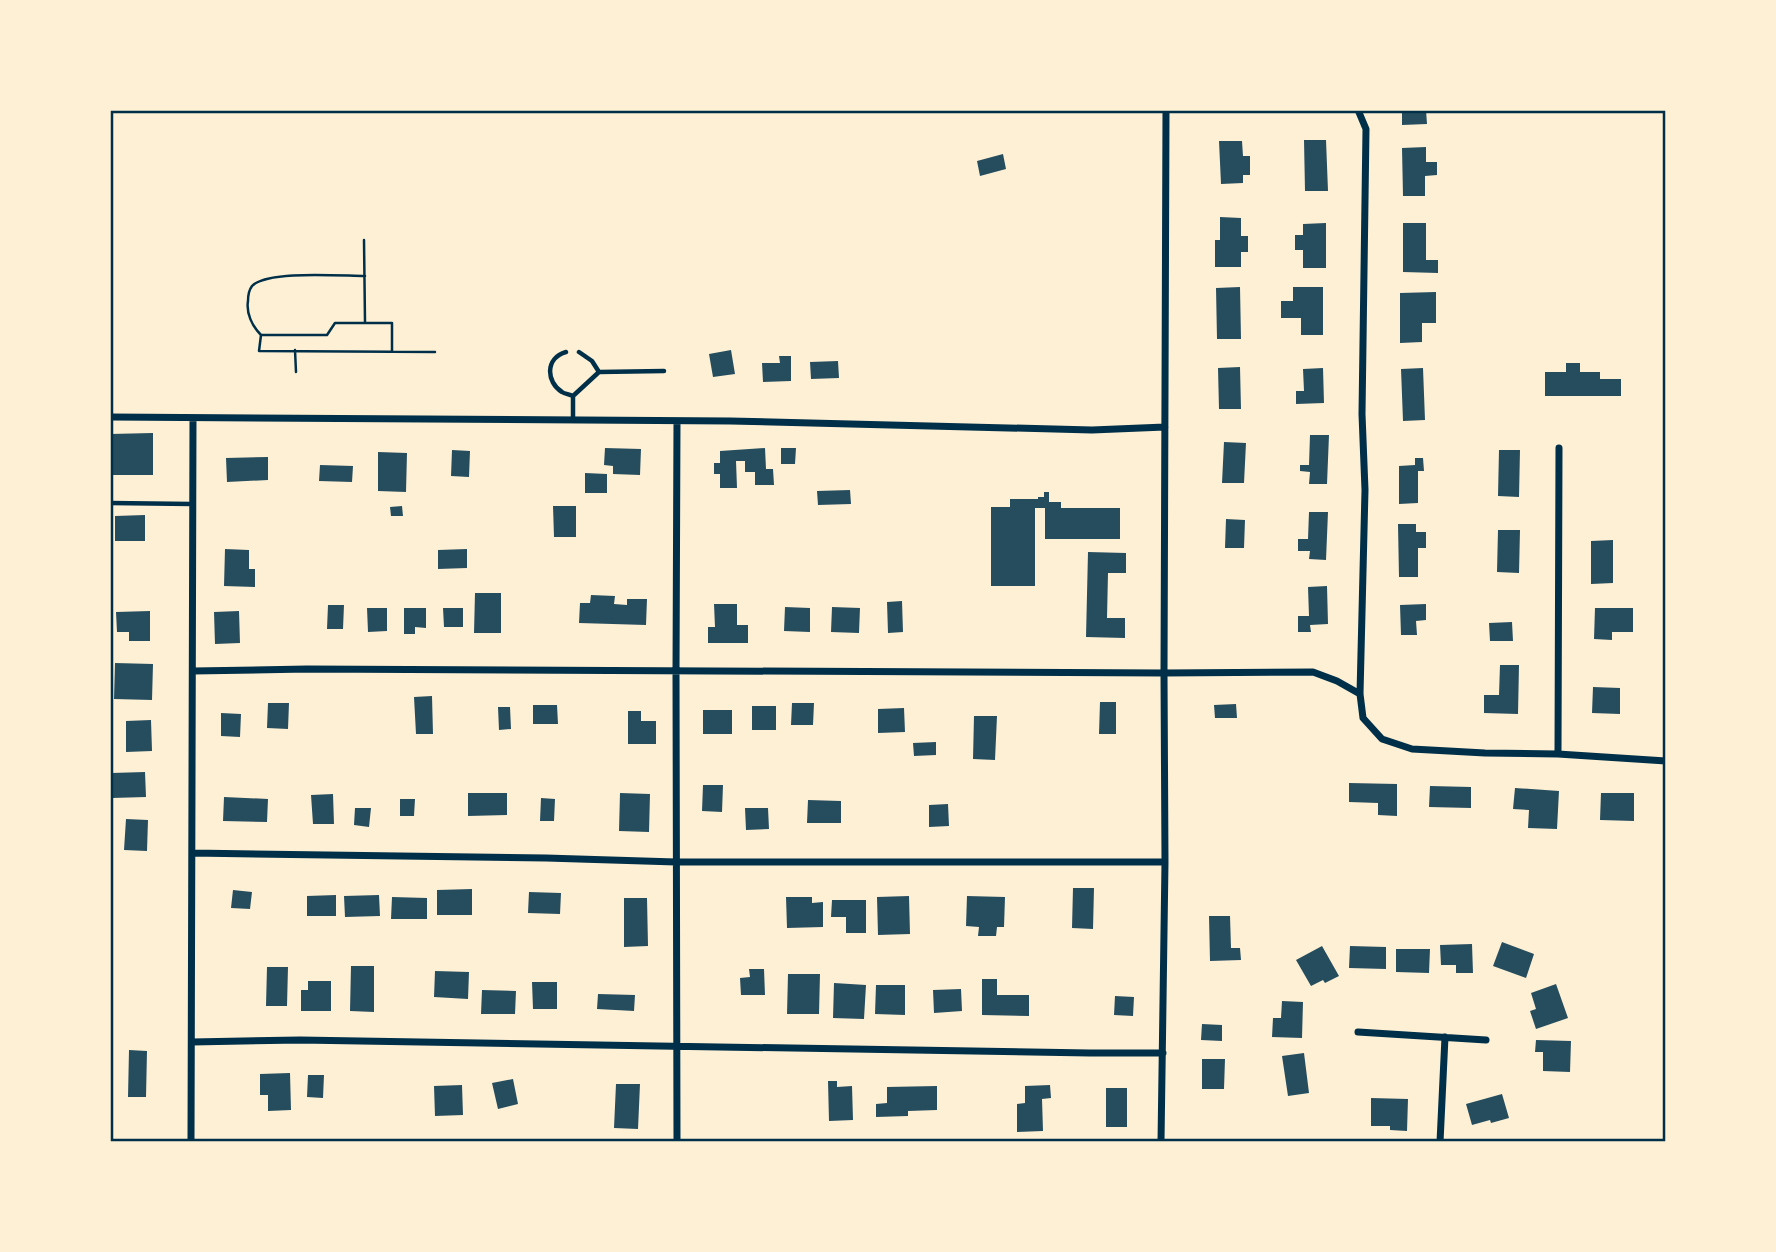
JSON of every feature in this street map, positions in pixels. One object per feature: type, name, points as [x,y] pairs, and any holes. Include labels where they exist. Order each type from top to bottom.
[{"type":"street","points":[[1161,1142],[1165,862],[1166,110]]},
{"type":"street","points":[[1358,110],[1366,128],[1362,415],[1366,490],[1360,694],[1363,718],[1382,739],[1412,749],[1666,761]]},
{"type":"street","points":[[110,417],[677,421],[1092,430],[1165,427]]},
{"type":"street","points":[[191,1142],[193,418]]},
{"type":"street","points":[[677,421],[677,1142]]},
{"type":"street","points":[[1558,754],[1559,448]]},
{"type":"street","points":[[192,671],[307,669],[1313,672],[1338,681],[1360,694]]},
{"type":"street","points":[[192,853],[676,862],[1165,862]]},
{"type":"street","points":[[1358,1032],[1486,1040]]},
{"type":"street","points":[[1440,1142],[1445,1037]]},
{"type":"street","points":[[192,1042],[300,1040],[1163,1053]]},
{"type":"lane","points":[[566,352],[552,360],[550,370],[552,380],[560,391],[573,396]]},
{"type":"lane","points":[[579,352],[592,361],[599,372]]},
{"type":"lane","points":[[573,421],[573,396],[599,372],[664,371]]},
{"type":"lane","points":[[110,503],[193,504]]},
{"type":"path","points":[[364,240],[365,322]]},
{"type":"path","points":[[365,276],[280,276],[264,279],[253,285],[248,293],[247,306],[250,320],[261,335],[259,351],[435,352]]},
{"type":"path","points":[[261,335],[327,334],[335,323],[392,323],[392,351]]},
{"type":"path","points":[[295,350],[296,372]]},
{"type":"building","points":[[1402,110],[1426,110],[1427,124],[1402,125]]},
{"type":"building","points":[[1304,140],[1326,140],[1328,191],[1305,191]]},
{"type":"building","points":[[1219,141],[1242,141],[1243,156],[1250,156],[1250,175],[1243,175],[1243,183],[1221,184]]},
{"type":"building","points":[[1426,147],[1426,162],[1437,162],[1437,175],[1425,176],[1425,196],[1403,196],[1402,148]]},
{"type":"building","points":[[1003,154],[1006,169],[980,176],[977,161]]},
{"type":"building","points":[[1220,217],[1241,218],[1241,236],[1248,236],[1248,252],[1241,252],[1241,267],[1215,267],[1215,240],[1220,240]]},
{"type":"building","points":[[1326,223],[1326,268],[1303,268],[1303,250],[1295,250],[1295,235],[1303,235],[1303,224]]},
{"type":"building","points":[[1403,223],[1426,223],[1426,260],[1438,260],[1438,273],[1403,272]]},
{"type":"building","points":[[1240,287],[1241,339],[1217,339],[1216,288]]},
{"type":"building","points":[[1293,287],[1323,287],[1323,335],[1301,335],[1301,318],[1281,318],[1281,301],[1293,301]]},
{"type":"building","points":[[1436,292],[1436,323],[1422,323],[1422,342],[1400,343],[1400,293]]},
{"type":"building","points":[[731,350],[735,374],[713,377],[709,354]]},
{"type":"building","points":[[779,356],[791,356],[791,381],[763,382],[762,363],[780,363]]},
{"type":"building","points":[[838,361],[839,378],[811,379],[810,362]]},
{"type":"building","points":[[1566,363],[1580,363],[1580,372],[1600,372],[1600,379],[1621,379],[1621,396],[1545,396],[1545,372],[1566,372]]},
{"type":"building","points":[[1240,367],[1241,409],[1219,409],[1218,368]]},
{"type":"building","points":[[1323,368],[1324,403],[1296,404],[1296,391],[1304,391],[1303,369]]},
{"type":"building","points":[[1423,368],[1425,420],[1403,421],[1401,369]]},
{"type":"building","points":[[153,433],[153,475],[110,475],[110,434]]},
{"type":"building","points":[[1310,435],[1329,435],[1327,484],[1309,484],[1310,472],[1300,471],[1300,465],[1309,465]]},
{"type":"building","points":[[1224,442],[1246,443],[1244,483],[1222,483]]},
{"type":"building","points":[[605,448],[641,449],[640,475],[613,474],[613,466],[604,465]]},
{"type":"building","points":[[765,448],[766,469],[773,469],[774,485],[755,485],[755,472],[745,472],[745,461],[736,461],[737,488],[720,488],[720,474],[714,474],[714,463],[720,463],[720,451]]},
{"type":"building","points":[[781,448],[796,448],[795,464],[781,464]]},
{"type":"building","points":[[452,450],[470,451],[469,477],[451,476]]},
{"type":"building","points":[[1499,450],[1520,450],[1519,497],[1498,496]]},
{"type":"building","points":[[378,452],[407,453],[406,492],[378,491]]},
{"type":"building","points":[[268,457],[268,480],[227,482],[226,458]]},
{"type":"building","points":[[1415,458],[1423,458],[1424,471],[1418,471],[1418,503],[1399,504],[1399,466],[1415,465]]},
{"type":"building","points":[[320,465],[353,466],[352,482],[319,481]]},
{"type":"building","points":[[585,473],[607,474],[607,493],[585,493]]},
{"type":"building","points":[[850,490],[851,504],[818,505],[817,491]]},
{"type":"building","points":[[1044,492],[1049,492],[1049,502],[1061,502],[1061,508],[1120,508],[1120,539],[1045,539],[1045,508],[1035,508],[1035,586],[991,586],[991,507],[1010,507],[1010,499],[1038,499],[1044,497]]},
{"type":"building","points":[[402,506],[403,516],[391,516],[390,507]]},
{"type":"building","points":[[553,506],[576,506],[576,537],[554,537]]},
{"type":"building","points":[[1309,512],[1328,512],[1326,560],[1309,559],[1310,551],[1298,551],[1298,539],[1308,539]]},
{"type":"building","points":[[145,515],[145,541],[115,541],[115,516]]},
{"type":"building","points":[[1226,519],[1245,520],[1244,548],[1225,548]]},
{"type":"building","points":[[1398,524],[1416,524],[1416,532],[1426,532],[1426,548],[1418,548],[1418,577],[1399,577]]},
{"type":"building","points":[[1498,530],[1520,530],[1519,573],[1497,572]]},
{"type":"building","points":[[1613,540],[1613,583],[1591,584],[1591,541]]},
{"type":"building","points":[[225,549],[249,550],[249,569],[255,569],[255,587],[224,586]]},
{"type":"building","points":[[467,549],[467,568],[438,569],[438,550]]},
{"type":"building","points":[[1088,552],[1126,553],[1126,573],[1108,573],[1107,618],[1125,618],[1125,638],[1086,637]]},
{"type":"building","points":[[1327,586],[1328,624],[1310,625],[1311,632],[1298,632],[1298,616],[1309,616],[1308,587]]},
{"type":"building","points":[[475,593],[501,593],[501,633],[474,633]]},
{"type":"building","points":[[591,595],[615,596],[614,604],[627,605],[627,599],[647,599],[646,625],[579,623],[580,603],[590,603]]},
{"type":"building","points":[[902,601],[903,632],[888,633],[887,602]]},
{"type":"building","points":[[714,604],[737,604],[737,625],[748,625],[748,643],[708,643],[708,627],[715,627]]},
{"type":"building","points":[[1426,604],[1426,620],[1416,621],[1417,635],[1401,635],[1400,605]]},
{"type":"building","points":[[328,605],[344,605],[343,629],[327,629]]},
{"type":"building","points":[[785,607],[810,608],[810,632],[784,631]]},
{"type":"building","points":[[832,607],[860,608],[859,633],[831,632]]},
{"type":"building","points":[[367,608],[387,608],[387,631],[368,632]]},
{"type":"building","points":[[404,608],[426,608],[426,628],[415,627],[415,634],[404,634]]},
{"type":"building","points":[[443,608],[463,608],[463,627],[444,627]]},
{"type":"building","points":[[1595,608],[1633,608],[1633,632],[1612,632],[1612,640],[1594,639]]},
{"type":"building","points":[[150,611],[150,641],[129,641],[129,632],[117,632],[116,612]]},
{"type":"building","points":[[239,611],[240,643],[215,644],[214,612]]},
{"type":"building","points":[[1512,622],[1513,641],[1490,641],[1489,623]]},
{"type":"building","points":[[115,663],[153,664],[152,700],[114,699]]},
{"type":"building","points":[[1500,665],[1519,665],[1518,714],[1484,713],[1484,695],[1499,695]]},
{"type":"building","points":[[1593,687],[1620,688],[1620,714],[1592,713]]},
{"type":"building","points":[[432,696],[433,734],[416,734],[414,697]]},
{"type":"building","points":[[1100,702],[1116,702],[1116,734],[1099,734]]},
{"type":"building","points":[[268,703],[289,703],[288,729],[267,728]]},
{"type":"building","points":[[792,703],[814,703],[813,725],[791,725]]},
{"type":"building","points":[[1236,704],[1237,718],[1215,718],[1214,705]]},
{"type":"building","points":[[533,705],[557,705],[558,724],[533,724]]},
{"type":"building","points":[[752,706],[776,706],[776,730],[752,730]]},
{"type":"building","points":[[498,707],[510,707],[511,729],[499,730]]},
{"type":"building","points":[[904,708],[905,732],[878,733],[878,709]]},
{"type":"building","points":[[703,710],[732,710],[732,734],[703,734]]},
{"type":"building","points":[[628,711],[641,711],[641,721],[656,721],[656,744],[628,744]]},
{"type":"building","points":[[221,713],[241,714],[240,737],[221,736]]},
{"type":"building","points":[[974,716],[997,716],[995,760],[973,759]]},
{"type":"building","points":[[151,720],[152,751],[126,752],[126,721]]},
{"type":"building","points":[[936,742],[936,755],[914,756],[913,743]]},
{"type":"building","points":[[145,772],[146,797],[112,798],[111,773]]},
{"type":"building","points":[[1349,783],[1397,784],[1397,816],[1378,815],[1378,803],[1349,802]]},
{"type":"building","points":[[703,785],[723,785],[722,812],[702,811]]},
{"type":"building","points":[[1430,786],[1471,787],[1471,808],[1429,807]]},
{"type":"building","points":[[1515,788],[1559,791],[1557,829],[1528,828],[1529,810],[1513,809]]},
{"type":"building","points":[[468,793],[507,793],[507,815],[468,816]]},
{"type":"building","points":[[620,793],[650,794],[649,832],[619,831]]},
{"type":"building","points":[[1601,793],[1634,793],[1634,821],[1600,820]]},
{"type":"building","points":[[333,794],[334,824],[313,824],[311,795]]},
{"type":"building","points":[[224,797],[268,799],[267,822],[223,821]]},
{"type":"building","points":[[541,798],[555,799],[554,821],[540,821]]},
{"type":"building","points":[[400,799],[415,799],[414,816],[400,816]]},
{"type":"building","points":[[808,800],[841,801],[841,823],[807,823]]},
{"type":"building","points":[[948,804],[949,826],[929,827],[929,805]]},
{"type":"building","points":[[355,808],[371,808],[369,827],[354,825]]},
{"type":"building","points":[[745,808],[768,808],[769,829],[746,830]]},
{"type":"building","points":[[126,819],[148,820],[147,851],[124,850]]},
{"type":"building","points":[[1073,888],[1094,888],[1093,929],[1072,928]]},
{"type":"building","points":[[472,889],[472,915],[437,915],[437,890]]},
{"type":"building","points":[[233,890],[252,892],[250,909],[231,908]]},
{"type":"building","points":[[529,892],[561,893],[560,914],[528,913]]},
{"type":"building","points":[[336,895],[336,916],[307,916],[307,896]]},
{"type":"building","points":[[379,895],[380,916],[345,917],[344,896]]},
{"type":"building","points":[[909,896],[910,934],[878,935],[877,897]]},
{"type":"building","points":[[967,896],[1005,897],[1004,927],[997,927],[996,936],[978,936],[979,927],[966,926]]},
{"type":"building","points":[[392,897],[427,898],[427,919],[391,919]]},
{"type":"building","points":[[786,897],[812,897],[812,903],[823,902],[823,927],[787,928]]},
{"type":"building","points":[[624,898],[647,898],[648,946],[624,947]]},
{"type":"building","points":[[832,900],[866,900],[866,933],[846,933],[846,917],[831,917]]},
{"type":"building","points":[[1209,916],[1230,916],[1231,948],[1240,948],[1241,960],[1210,961]]},
{"type":"building","points":[[1502,942],[1534,954],[1526,978],[1493,966]]},
{"type":"building","points":[[1472,944],[1473,973],[1456,973],[1456,965],[1441,965],[1440,945]]},
{"type":"building","points":[[1322,946],[1339,976],[1311,986],[1296,960]]},
{"type":"building","points":[[1350,946],[1386,947],[1386,969],[1349,968]]},
{"type":"building","points":[[1396,949],[1430,949],[1429,973],[1396,972]]},
{"type":"building","points":[[351,966],[374,966],[374,1012],[350,1011]]},
{"type":"building","points":[[267,967],[288,967],[287,1006],[266,1006]]},
{"type":"building","points":[[749,969],[764,969],[765,995],[741,995],[740,978],[750,977]]},
{"type":"building","points":[[435,971],[469,972],[468,999],[434,997]]},
{"type":"building","points":[[788,974],[820,974],[819,1014],[787,1014]]},
{"type":"building","points":[[982,979],[997,979],[997,995],[1029,995],[1029,1016],[982,1015]]},
{"type":"building","points":[[308,981],[331,981],[331,1011],[301,1011],[301,990],[308,990]]},
{"type":"building","points":[[532,982],[557,982],[557,1009],[533,1009]]},
{"type":"building","points":[[834,983],[866,985],[864,1019],[833,1018]]},
{"type":"building","points":[[1556,984],[1568,1018],[1536,1029],[1530,1011],[1536,1009],[1531,993]]},
{"type":"building","points":[[876,985],[905,985],[905,1015],[875,1014]]},
{"type":"building","points":[[961,989],[962,1011],[934,1013],[933,990]]},
{"type":"building","points":[[482,990],[516,991],[515,1014],[481,1014]]},
{"type":"building","points":[[598,994],[635,995],[634,1011],[597,1009]]},
{"type":"building","points":[[1115,996],[1134,997],[1133,1016],[1114,1015]]},
{"type":"building","points":[[1282,1001],[1303,1002],[1302,1038],[1272,1037],[1273,1018],[1281,1018]]},
{"type":"building","points":[[1202,1024],[1222,1025],[1222,1041],[1201,1040]]},
{"type":"building","points":[[1536,1040],[1571,1041],[1570,1072],[1543,1071],[1543,1052],[1535,1052]]},
{"type":"building","points":[[129,1050],[147,1051],[146,1097],[128,1097]]},
{"type":"building","points":[[1304,1053],[1309,1093],[1288,1096],[1282,1056]]},
{"type":"building","points":[[1202,1059],[1225,1059],[1224,1089],[1202,1089]]},
{"type":"building","points":[[290,1073],[291,1110],[268,1111],[268,1095],[260,1095],[260,1074]]},
{"type":"building","points":[[308,1075],[324,1075],[323,1098],[307,1097]]},
{"type":"building","points":[[513,1079],[518,1104],[498,1109],[492,1083]]},
{"type":"building","points":[[828,1081],[837,1081],[837,1087],[852,1086],[853,1120],[829,1121]]},
{"type":"building","points":[[616,1084],[640,1084],[638,1129],[614,1128]]},
{"type":"building","points":[[462,1085],[463,1115],[435,1116],[434,1086]]},
{"type":"building","points":[[1050,1085],[1051,1098],[1042,1099],[1043,1131],[1017,1132],[1017,1104],[1025,1103],[1025,1086]]},
{"type":"building","points":[[937,1086],[937,1110],[908,1111],[908,1116],[876,1117],[876,1104],[887,1103],[887,1087]]},
{"type":"building","points":[[1106,1088],[1127,1088],[1127,1127],[1106,1127]]},
{"type":"building","points":[[1502,1094],[1509,1118],[1472,1125],[1466,1104]]},
{"type":"building","points":[[1371,1098],[1408,1099],[1407,1131],[1390,1130],[1390,1126],[1371,1126]]}]
